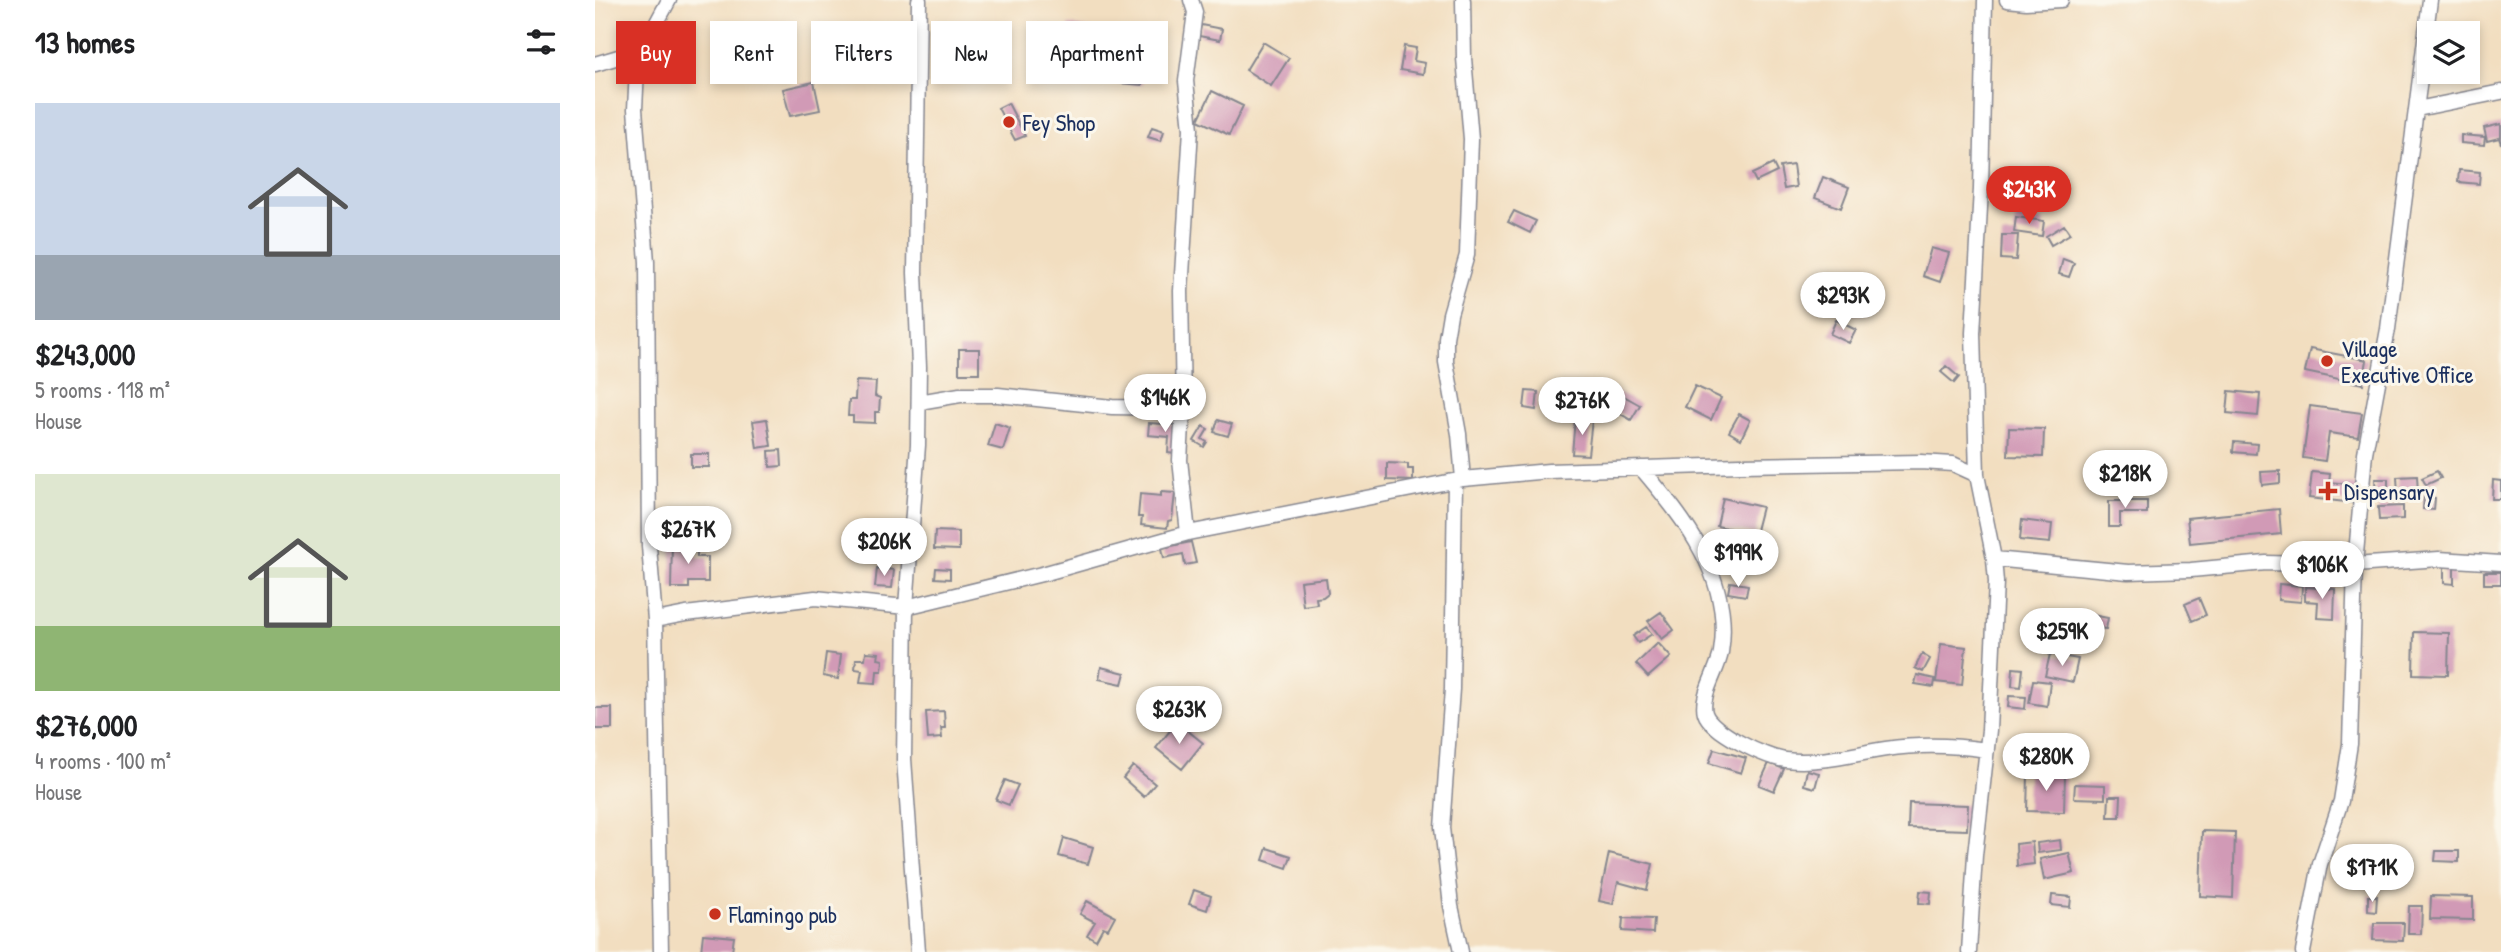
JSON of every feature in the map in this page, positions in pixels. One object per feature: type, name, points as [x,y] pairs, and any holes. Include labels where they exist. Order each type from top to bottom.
[{"type":"street","points":[[658,21],[669,0]]},
{"type":"street","points":[[918,952],[904,760],[906,607],[919,402],[915,273],[919,0]]},
{"type":"street","points":[[1188,533],[1180,460],[1181,291],[1191,130],[1186,81],[1195,12],[1191,0]]},
{"type":"street","points":[[1461,952],[1451,906],[1442,828],[1452,689],[1459,481],[1459,434],[1447,362],[1447,338],[1450,314],[1467,255],[1471,139],[1464,58],[1463,0]]},
{"type":"street","points":[[1969,952],[1975,855],[1987,750],[1996,582],[1977,475],[1973,333],[1981,190],[1985,0]]},
{"type":"street","points":[[2007,0],[2061,0]]},
{"type":"street","points":[[2303,952],[2320,864],[2340,800],[2350,744],[2355,565],[2365,453],[2388,329],[2430,0]]},
{"type":"street","points":[[595,64],[616,58]]},
{"type":"street","points":[[637,84],[635,109],[647,262],[649,546],[655,620],[661,952]]},
{"type":"street","points":[[2417,109],[2501,92]]},
{"type":"street","points":[[919,402],[960,395],[997,395],[1112,407],[1182,408]]},
{"type":"street","points":[[655,620],[815,598],[906,607],[1046,573],[1188,533],[1459,481],[1549,471],[1953,464],[1969,460],[1977,452]]},
{"type":"street","points":[[1953,464],[1977,475]]},
{"type":"street","points":[[1641,468],[1684,520],[1703,550],[1715,581],[1725,631],[1717,671],[1707,690],[1705,713],[1719,731],[1782,760],[1807,762],[1922,745],[1987,750]]},
{"type":"street","points":[[1994,559],[2054,567],[2127,572],[2191,570],[2266,563],[2355,565],[2439,559],[2501,563]]},
{"type":"building","points":[[1201,25],[1222,29],[1220,40],[1199,36]]},
{"type":"building","points":[[1263,42],[1289,58],[1271,86],[1246,70]]},
{"type":"building","points":[[1404,46],[1416,48],[1414,61],[1425,63],[1423,74],[1400,70]]},
{"type":"building","points":[[814,84],[820,110],[790,116],[783,89]]},
{"type":"building","points":[[1212,91],[1243,106],[1229,135],[1198,120]]},
{"type":"building","points":[[1008,103],[1025,136],[1015,140],[998,108]]},
{"type":"building","points":[[2501,124],[2501,144],[2499,138],[2487,141],[2484,128]]},
{"type":"building","points":[[1152,127],[1164,131],[1161,141],[1148,137]]},
{"type":"building","points":[[2461,135],[2485,137],[2484,145],[2461,143]]},
{"type":"building","points":[[1773,164],[1777,172],[1756,182],[1752,174]]},
{"type":"building","points":[[1793,165],[1796,187],[1784,189],[1780,167]]},
{"type":"building","points":[[2459,170],[2480,172],[2479,184],[2458,182]]},
{"type":"building","points":[[1823,177],[1849,187],[1841,208],[1815,198]]},
{"type":"building","points":[[1514,211],[1536,221],[1530,233],[1508,222]]},
{"type":"building","points":[[2016,217],[2044,221],[2042,236],[2014,232]]},
{"type":"building","points":[[2064,225],[2070,234],[2051,245],[2046,236]]},
{"type":"building","points":[[2002,235],[2018,235],[2016,260],[2001,259]]},
{"type":"building","points":[[1931,248],[1949,253],[1940,282],[1923,276]]},
{"type":"building","points":[[2063,259],[2074,263],[2069,277],[2059,274]]},
{"type":"building","points":[[1844,306],[1867,306],[1867,314],[1844,314]]},
{"type":"building","points":[[1836,320],[1856,330],[1849,343],[1830,334]]},
{"type":"building","points":[[959,349],[979,349],[979,373],[959,373]]},
{"type":"building","points":[[2310,349],[2367,360],[2363,384],[2305,372]]},
{"type":"building","points":[[1946,366],[1959,377],[1954,383],[1941,372]]},
{"type":"building","points":[[856,381],[876,382],[875,396],[880,398],[879,412],[875,412],[875,423],[853,422],[853,416],[848,416],[849,400],[855,400]]},
{"type":"building","points":[[1695,386],[1721,398],[1711,420],[1685,407]]},
{"type":"building","points":[[1526,391],[1538,392],[1536,410],[1524,408]]},
{"type":"building","points":[[1615,391],[1640,405],[1631,420],[1607,406]]},
{"type":"building","points":[[2229,391],[2260,394],[2258,416],[2227,413]]},
{"type":"building","points":[[2310,406],[2362,413],[2358,437],[2329,433],[2325,461],[2303,458]]},
{"type":"building","points":[[1739,414],[1750,420],[1741,439],[1729,432]]},
{"type":"building","points":[[1575,418],[1592,420],[1588,455],[1572,454]]},
{"type":"building","points":[[767,419],[771,446],[757,448],[753,421]]},
{"type":"building","points":[[1218,420],[1232,424],[1228,436],[1214,432]]},
{"type":"building","points":[[995,423],[1010,428],[1003,450],[988,446]]},
{"type":"building","points":[[1149,423],[1177,425],[1176,454],[1168,453],[1169,437],[1148,435]]},
{"type":"building","points":[[1203,426],[1208,429],[1202,439],[1207,442],[1204,447],[1194,441]]},
{"type":"building","points":[[2009,428],[2044,429],[2043,457],[2008,456]]},
{"type":"building","points":[[2234,442],[2257,444],[2256,454],[2233,452]]},
{"type":"building","points":[[781,450],[782,466],[770,467],[769,451]]},
{"type":"building","points":[[691,454],[709,454],[709,467],[691,467]]},
{"type":"building","points":[[1387,463],[1408,464],[1408,469],[1413,469],[1413,481],[1387,480]]},
{"type":"building","points":[[2280,471],[2280,483],[2262,485],[2261,472]]},
{"type":"building","points":[[2437,471],[2441,478],[2426,485],[2422,478]]},
{"type":"building","points":[[2312,472],[2330,474],[2329,482],[2357,485],[2355,503],[2309,498]]},
{"type":"building","points":[[2417,476],[2418,493],[2398,494],[2397,477]]},
{"type":"building","points":[[2375,479],[2388,479],[2388,499],[2376,499]]},
{"type":"building","points":[[2493,480],[2501,481],[2501,499],[2492,499]]},
{"type":"building","points":[[1161,492],[1175,493],[1172,520],[1168,521],[1167,528],[1141,525],[1142,517],[1138,517],[1140,494],[1161,496]]},
{"type":"building","points":[[2424,497],[2435,498],[2434,510],[2423,509]]},
{"type":"building","points":[[1723,498],[1762,507],[1755,534],[1717,526]]},
{"type":"building","points":[[2109,501],[2147,501],[2147,513],[2120,513],[2120,527],[2109,527]]},
{"type":"building","points":[[2403,506],[2403,519],[2379,520],[2378,507]]},
{"type":"building","points":[[2279,509],[2281,534],[2190,543],[2187,518]]},
{"type":"building","points":[[2022,520],[2052,524],[2050,543],[2020,540]]},
{"type":"building","points":[[682,521],[705,523],[705,533],[681,531]]},
{"type":"building","points":[[935,531],[959,532],[959,550],[934,549]]},
{"type":"building","points":[[1191,542],[1196,563],[1185,565],[1183,554],[1164,558],[1162,548]]},
{"type":"building","points":[[672,543],[697,543],[697,557],[708,557],[708,582],[689,582],[689,588],[671,588]]},
{"type":"building","points":[[2444,567],[2454,567],[2454,584],[2444,583]]},
{"type":"building","points":[[877,568],[894,570],[892,588],[875,587]]},
{"type":"building","points":[[936,568],[950,569],[950,579],[935,578]]},
{"type":"building","points":[[2484,572],[2501,572],[2501,584],[2484,584]]},
{"type":"building","points":[[1326,578],[1328,593],[1316,598],[1317,604],[1303,606],[1300,581]]},
{"type":"building","points":[[1730,582],[1748,585],[1746,596],[1728,593]]},
{"type":"building","points":[[2279,584],[2302,586],[2301,602],[2278,600]]},
{"type":"building","points":[[2305,587],[2335,589],[2334,619],[2317,618],[2318,602],[2305,601]]},
{"type":"building","points":[[2199,598],[2206,615],[2192,621],[2185,604]]},
{"type":"building","points":[[1661,612],[1674,630],[1662,639],[1648,621]]},
{"type":"building","points":[[2082,613],[2108,618],[2106,629],[2081,625]]},
{"type":"building","points":[[1646,627],[1652,634],[1638,643],[1633,636]]},
{"type":"building","points":[[2414,632],[2449,633],[2448,675],[2413,674]]},
{"type":"building","points":[[1658,643],[1671,657],[1648,677],[1636,664]]},
{"type":"building","points":[[1941,644],[1966,647],[1962,685],[1936,682]]},
{"type":"building","points":[[866,652],[879,653],[878,659],[883,660],[882,671],[877,671],[876,683],[860,682],[862,670],[855,669],[856,659],[865,659]]},
{"type":"building","points":[[826,653],[841,655],[838,679],[823,676]]},
{"type":"building","points":[[1922,654],[1930,659],[1923,672],[1915,668]]},
{"type":"building","points":[[2050,654],[2078,659],[2073,682],[2045,676]]},
{"type":"building","points":[[1101,667],[1125,673],[1122,684],[1099,679]]},
{"type":"building","points":[[2013,668],[2023,669],[2021,687],[2012,686]]},
{"type":"building","points":[[1917,675],[1935,679],[1934,687],[1915,684]]},
{"type":"building","points":[[2033,680],[2050,682],[2047,706],[2029,703]]},
{"type":"building","points":[[2009,696],[2026,697],[2025,709],[2008,707]]},
{"type":"building","points":[[595,708],[612,708],[612,729],[595,729]]},
{"type":"building","points":[[944,711],[945,728],[941,728],[942,738],[928,739],[926,712]]},
{"type":"building","points":[[1177,722],[1203,743],[1182,769],[1156,748]]},
{"type":"building","points":[[1714,749],[1746,758],[1741,773],[1709,763]]},
{"type":"building","points":[[1769,763],[1784,769],[1774,791],[1759,785]]},
{"type":"building","points":[[1133,766],[1155,784],[1144,797],[1123,778]]},
{"type":"building","points":[[1807,770],[1819,773],[1815,788],[1804,785]]},
{"type":"building","points":[[2028,774],[2065,775],[2064,812],[2027,811]]},
{"type":"building","points":[[1005,780],[1018,785],[1009,805],[996,800]]},
{"type":"building","points":[[2075,784],[2105,785],[2105,799],[2074,798]]},
{"type":"building","points":[[2109,796],[2121,796],[2120,817],[2108,817]]},
{"type":"building","points":[[1909,803],[1968,805],[1967,830],[1908,828]]},
{"type":"building","points":[[2202,831],[2235,832],[2233,898],[2200,896]]},
{"type":"building","points":[[1064,838],[1093,847],[1088,864],[1059,856]]},
{"type":"building","points":[[2060,840],[2061,850],[2038,853],[2037,843]]},
{"type":"building","points":[[2032,842],[2034,864],[2017,866],[2016,844]]},
{"type":"building","points":[[1267,848],[1291,856],[1287,868],[1263,860]]},
{"type":"building","points":[[2436,851],[2459,851],[2459,862],[2435,861]]},
{"type":"building","points":[[1609,853],[1653,864],[1647,890],[1618,882],[1613,904],[1599,901]]},
{"type":"building","points":[[2069,853],[2074,873],[2044,880],[2040,859]]},
{"type":"building","points":[[1194,890],[1211,896],[1207,910],[1189,904]]},
{"type":"building","points":[[1920,891],[1931,892],[1930,904],[1919,903]]},
{"type":"building","points":[[2052,895],[2071,897],[2070,907],[2051,905]]},
{"type":"building","points":[[2368,896],[2377,896],[2376,912],[2368,911]]},
{"type":"building","points":[[2431,896],[2473,897],[2473,920],[2430,919]]},
{"type":"building","points":[[1087,901],[1115,916],[1108,929],[1103,927],[1096,940],[1087,935],[1095,922],[1080,914]]},
{"type":"building","points":[[2409,906],[2422,906],[2421,934],[2408,934]]},
{"type":"building","points":[[1623,918],[1654,919],[1653,933],[1622,931]]},
{"type":"building","points":[[2374,923],[2404,923],[2403,941],[2373,940]]},
{"type":"building","points":[[703,934],[734,937],[732,952],[701,952]]},
{"type":"place","name":"Fey Shop","points":[[1009,122]]},
{"type":"place","name":"Village Executive Office","points":[[2327,361]]},
{"type":"place","name":"Dispensary","points":[[2328,491]]},
{"type":"place","name":"Flamingo pub","points":[[715,914]]}]
